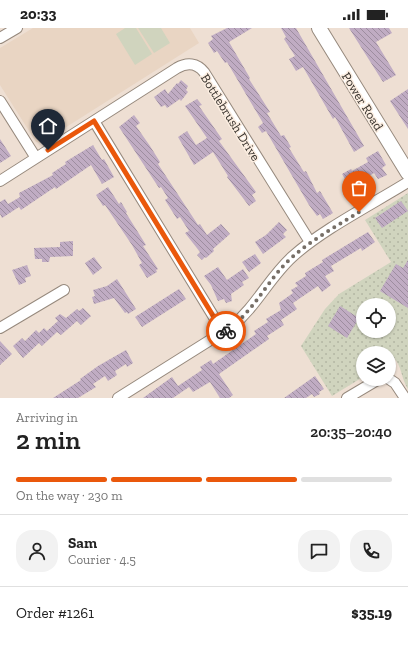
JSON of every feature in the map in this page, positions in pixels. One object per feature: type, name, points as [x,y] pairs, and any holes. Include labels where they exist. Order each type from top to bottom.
[{"type":"main road","name":"Power Road","points":[[319,28],[408,173]]},
{"type":"street","points":[[0,38],[17,28]]},
{"type":"street","name":"Bottlebrush Drive","points":[[0,181],[182,65],[190,64],[198,66],[204,72],[310,242]]},
{"type":"street","points":[[0,101],[36,158]]},
{"type":"street","points":[[94,121],[223,332]]},
{"type":"street","points":[[121,397],[223,332],[247,313],[285,264],[310,242],[408,182]]},
{"type":"street","points":[[0,328],[64,290]]},
{"type":"street","points":[[396,384],[405,398]]},
{"type":"street","points":[[347,398],[367,386]]},
{"type":"shaded area","points":[[33,28],[190,28],[199,43],[41,143],[36,142],[0,85],[0,48]]},
{"type":"green space","points":[[125,28],[136,28],[152,54],[135,65],[116,34]]},
{"type":"green space","points":[[138,28],[161,28],[170,43],[154,53]]},
{"type":"green space","points":[[408,193],[408,389],[396,360],[396,346],[356,346],[356,381],[332,396],[301,346],[325,309],[339,294],[391,262],[365,220]]},
{"type":"building","points":[[227,28],[252,28],[229,42],[250,78],[249,79],[270,112],[267,113],[281,136],[284,135],[291,147],[289,148],[304,172],[306,171],[317,193],[320,191],[333,213],[323,219],[320,214],[317,216],[309,205],[266,131],[262,133],[258,127],[263,123],[227,62],[225,63],[217,51],[214,53],[208,43],[213,39],[211,36]]},
{"type":"building","points":[[281,28],[296,28],[364,146],[354,152],[335,117],[333,119],[303,67],[296,71],[289,59],[295,56],[284,39],[286,37]]},
{"type":"building","points":[[349,28],[389,28],[392,33],[376,42],[396,75],[383,82]]},
{"type":"building","points":[[181,80],[188,86],[186,90],[188,92],[181,101],[180,99],[167,108],[165,105],[161,107],[154,97],[165,89],[168,94]]},
{"type":"building","points":[[408,89],[408,129],[390,101]]},
{"type":"building","points":[[197,99],[202,105],[199,106],[222,139],[219,141],[256,192],[252,195],[256,201],[249,206],[227,177],[228,176],[213,152],[194,165],[178,137],[187,131],[196,145],[207,138],[185,106]]},
{"type":"building","points":[[134,115],[140,123],[136,126],[160,162],[158,164],[198,225],[200,224],[207,235],[221,224],[230,234],[213,249],[214,251],[202,260],[197,255],[200,252],[185,233],[189,231],[180,217],[177,219],[165,200],[168,198],[161,187],[159,188],[119,127]]},
{"type":"building","points":[[0,139],[11,156],[0,163]]},
{"type":"building","points":[[93,145],[102,160],[104,159],[114,177],[102,184],[91,165],[56,189],[55,187],[21,210],[19,207],[2,218],[0,214],[0,202],[5,199],[8,204],[20,197],[19,193],[53,175],[52,173],[66,164],[65,162]]},
{"type":"building","points":[[378,151],[386,165],[382,168],[387,175],[378,179],[374,173],[359,182],[363,188],[354,194],[342,174],[351,169],[352,171],[368,162],[366,158]]},
{"type":"building","points":[[108,187],[119,204],[121,202],[127,212],[126,213],[146,245],[143,246],[158,269],[156,270],[157,272],[147,278],[139,265],[142,263],[132,245],[105,205],[103,206],[96,195]]},
{"type":"building","points":[[401,201],[408,211],[382,228],[375,218]]},
{"type":"building","points":[[279,222],[287,230],[283,234],[286,237],[263,254],[255,242],[266,235]]},
{"type":"building","points":[[368,232],[375,242],[362,251],[361,248],[331,266],[334,271],[325,276],[331,285],[322,292],[318,286],[293,303],[297,309],[281,320],[284,325],[267,336],[269,339],[219,374],[233,395],[229,398],[220,398],[210,382],[193,392],[189,387],[173,398],[143,398],[172,377],[178,386],[202,370],[200,367],[211,360],[213,364],[256,334],[254,331],[268,322],[266,319],[281,310],[279,303],[293,293],[291,290],[298,286],[295,283],[306,276],[305,273],[323,262],[322,260]]},
{"type":"building","points":[[73,241],[73,256],[50,257],[49,262],[42,262],[42,259],[35,259],[34,248],[60,247],[60,242]]},
{"type":"building","points":[[255,254],[261,263],[249,272],[242,262]]},
{"type":"building","points":[[94,257],[102,268],[93,275],[85,263]]},
{"type":"building","points":[[408,260],[408,308],[396,301],[396,298],[392,298],[380,291],[396,264],[403,268]]},
{"type":"building","points":[[27,265],[31,276],[25,278],[26,282],[19,285],[12,270]]},
{"type":"building","points":[[218,267],[227,280],[243,269],[249,278],[242,282],[244,285],[231,294],[232,301],[226,303],[224,299],[218,301],[211,285],[204,276]]},
{"type":"building","points":[[117,279],[136,309],[128,314],[127,312],[125,313],[114,298],[94,304],[92,297],[95,296],[93,290],[107,286]]},
{"type":"building","points":[[179,289],[186,299],[142,327],[135,317]]},
{"type":"building","points":[[340,306],[356,316],[356,323],[347,338],[328,326]]},
{"type":"building","points":[[83,308],[91,316],[81,325],[77,321],[61,335],[57,332],[42,346],[39,343],[23,358],[13,346],[22,338],[25,341],[36,330],[39,333],[44,328],[47,331],[58,321],[55,318],[60,314],[66,318],[77,309],[79,311]]},
{"type":"building","points":[[0,341],[12,354],[0,365]]},
{"type":"building","points":[[126,350],[133,363],[127,367],[126,364],[115,371],[117,375],[108,381],[105,376],[93,384],[96,387],[78,398],[53,398],[81,380],[80,379],[98,366]]},
{"type":"building","points":[[315,376],[324,389],[319,392],[320,394],[314,397],[312,394],[306,398],[284,398]]},
{"type":"way so far","points":[[226,331],[247,313],[279,271],[291,258],[310,242],[359,212]]},
{"type":"route","points":[[48,150],[94,121],[223,332],[226,331]]}]
